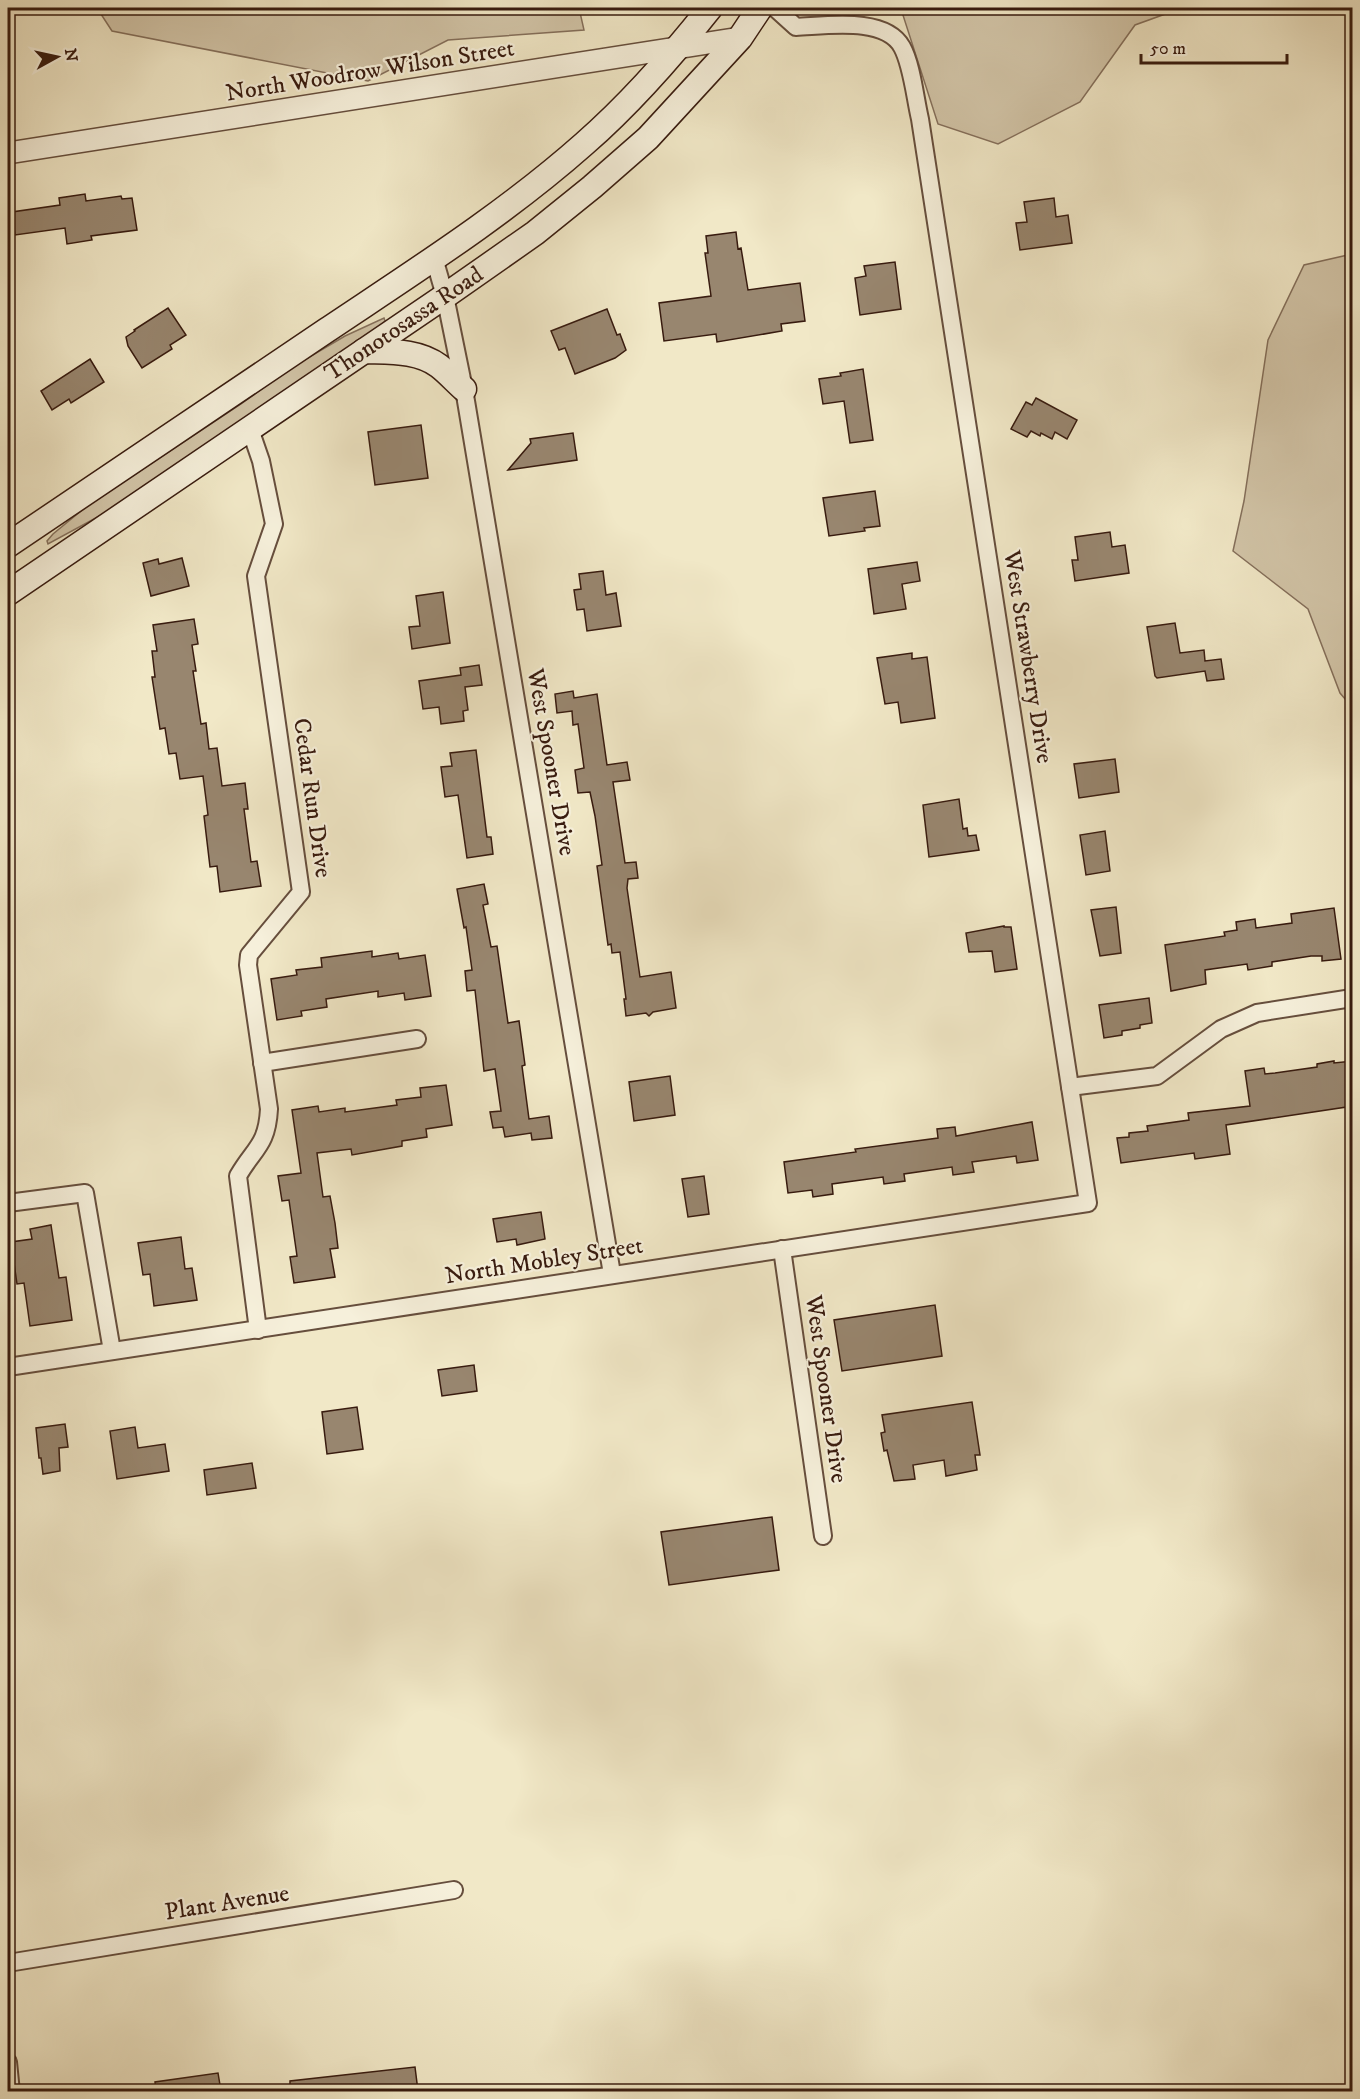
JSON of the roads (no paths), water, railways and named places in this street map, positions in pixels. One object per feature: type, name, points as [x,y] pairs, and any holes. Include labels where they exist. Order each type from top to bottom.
[{"type":"main road","name":"Thonotosassa Road","points":[[8,545],[434,258],[530,189],[586,143],[637,92],[677,49],[710,8]]},
{"type":"main road","name":"Thonotosassa Road","points":[[8,593],[446,296],[535,233],[648,138],[740,38],[760,8]]},
{"type":"main road","points":[[364,351],[403,352],[420,357],[437,365],[464,390]]},
{"type":"street","name":"West Strawberry Drive","points":[[775,8],[796,27],[857,25],[878,28],[891,35],[902,46],[920,119],[1088,1203]]},
{"type":"street","name":"North Woodrow Wilson Street","points":[[8,153],[740,38]]},
{"type":"street","name":"West Spooner Drive","points":[[434,258],[446,296],[464,390],[612,1274]]},
{"type":"street","name":"Cedar Run Drive","points":[[250,429],[261,461],[274,524],[256,576],[302,892],[249,956],[248,974],[269,1109],[268,1127],[260,1147],[247,1159],[238,1176],[258,1330]]},
{"type":"street","points":[[1070,1087],[1156,1076],[1221,1029],[1257,1013],[1353,998]]},
{"type":"street","points":[[262,1063],[417,1039]]},
{"type":"street","points":[[8,1203],[84,1193],[112,1352]]},
{"type":"street","name":"North Mobley Street","points":[[8,1367],[1088,1203]]},
{"type":"street","name":"West Spooner Drive","points":[[782,1249],[823,1536]]},
{"type":"street","name":"Plant Avenue","points":[[8,1963],[454,1890]]},
{"type":"street","points":[[8,2062],[11,2091]]}]
